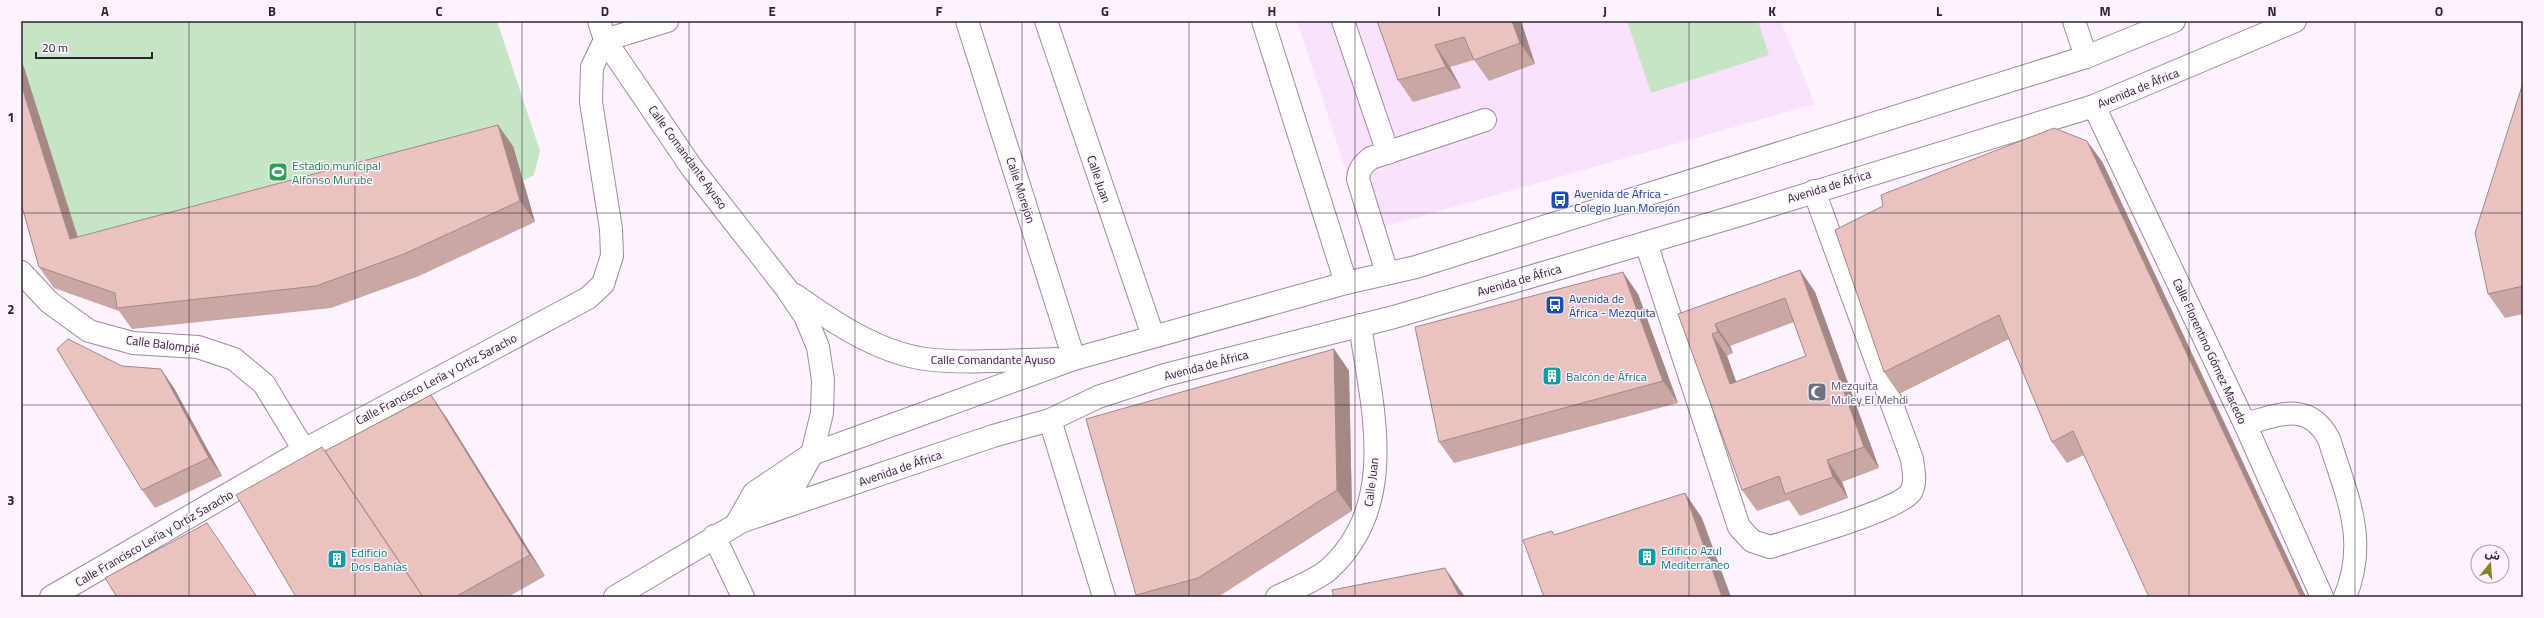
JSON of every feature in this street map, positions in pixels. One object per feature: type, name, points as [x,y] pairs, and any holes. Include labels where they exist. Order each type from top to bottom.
[{"type":"street","points":[[602,30],[667,21]]},
{"type":"street","name":"Calle Morejón","points":[[967,21],[1074,359]]},
{"type":"street","name":"Calle Juan","points":[[1046,21],[1152,336]]},
{"type":"street","points":[[1263,21],[1346,283]]},
{"type":"street","points":[[1343,21],[1388,153]]},
{"type":"street","points":[[2074,21],[2086,57]]},
{"type":"street","points":[[812,454],[1074,359],[1346,283],[1416,267],[2086,57],[2174,21]]},
{"type":"street","name":"Avenida de África","points":[[738,523],[985,439],[1050,420],[1098,397],[1165,375],[1360,325],[1646,243],[2094,106],[2295,21]]},
{"type":"street","name":"Calle Comandante Ayuso","points":[[602,30],[692,168],[786,288],[805,316],[818,347],[823,380],[822,413],[812,454]]},
{"type":"street","name":"Calle Francisco Lería y Ortiz Saracho","points":[[51,597],[304,450],[588,298],[603,284],[612,256],[611,229],[591,102],[592,67],[602,30]]},
{"type":"street","name":"Calle Florentino Gómez Macedo","points":[[2094,106],[2245,424],[2322,597]]},
{"type":"street","points":[[1387,274],[1358,179],[1363,164],[1371,158],[1485,120]]},
{"type":"street","points":[[1646,243],[1739,527],[1752,541],[1770,547],[1892,505],[1911,492],[1914,480],[1912,459],[1814,191]]},
{"type":"street","name":"Calle Balompié","points":[[21,272],[49,302],[89,331],[133,343],[198,347],[234,360],[264,384],[304,450]]},
{"type":"street","name":"Calle Comandante Ayuso","points":[[786,288],[836,323],[883,347],[925,359],[1074,359]]},
{"type":"street","name":"Calle Juan","points":[[1277,597],[1328,570],[1359,533],[1369,509],[1375,467],[1375,433],[1360,325]]},
{"type":"street","points":[[2245,424],[2286,413],[2298,413],[2314,420],[2324,430],[2329,439],[2355,525],[2356,562],[2346,597]]},
{"type":"street","points":[[1050,420],[1104,597]]},
{"type":"street","name":"Avenida de África","points":[[615,597],[714,536],[791,492],[812,454]]},
{"type":"street","points":[[714,536],[743,597]]},
{"type":"shaded area","points":[[1297,21],[1781,21],[1815,104],[1366,232]]},
{"type":"green space","name":"Estadio municipal Alfonso Murube","points":[[21,21],[497,21],[540,151],[534,175],[315,292],[131,315],[54,288],[21,169]]},
{"type":"green space","points":[[1627,21],[1758,21],[1769,55],[1651,93]]},
{"type":"building","points":[[1377,21],[1512,21],[1520,43],[1474,60],[1464,37],[1435,45],[1446,67],[1398,80]]},
{"type":"building","points":[[2523,83],[2523,286],[2488,294],[2475,233]]},
{"type":"building","points":[[21,84],[70,239],[498,125],[520,201],[404,254],[316,286],[117,308],[115,293],[39,267],[21,203]]},
{"type":"building","points":[[2054,128],[2087,141],[2301,597],[2149,597],[2073,431],[2052,442],[1999,315],[1884,372],[1835,230],[1883,206],[1881,195]]},
{"type":"building","name":"Mezquita Muley El Mehdi","points":[[1800,270],[1864,447],[1827,460],[1833,477],[1785,494],[1779,476],[1742,490],[1678,314]],"holes":[[[1785,298],[1806,356],[1730,384],[1712,334],[1718,332],[1715,324]]]},
{"type":"building","name":"Balcón de África","points":[[1623,272],[1663,381],[1439,442],[1415,327]]},
{"type":"building","points":[[68,339],[122,366],[161,369],[209,458],[142,490],[57,349]]},
{"type":"building","points":[[1334,349],[1337,490],[1198,578],[1136,595],[1086,419]]},
{"type":"building","points":[[431,395],[530,555],[455,597],[423,597],[325,451]]},
{"type":"building","name":"Edificio Dos Bahías","points":[[322,447],[423,597],[296,597],[236,495]]},
{"type":"building","name":"Edificio Azul Mediterráneo","points":[[1685,493],[1722,597],[1544,597],[1523,540],[1552,531],[1554,535]]},
{"type":"building","points":[[207,523],[257,597],[117,597],[105,578]]},
{"type":"building","points":[[1445,568],[1460,597],[1334,597],[1332,590]]},
{"type":"place","name":"Estadio municipal Alfonso Murube","points":[[278,172]]},
{"type":"place","name":"Avenida de África - Colegio Juan Morejón","points":[[1560,200]]},
{"type":"place","name":"Avenida de África - Mezquita","points":[[1555,305]]},
{"type":"place","name":"Balcón de África","points":[[1552,376]]},
{"type":"place","name":"Mezquita Muley El Mehdi","points":[[1817,392]]},
{"type":"place","name":"Edificio Azul Mediterráneo","points":[[1647,557]]},
{"type":"place","name":"Edificio Dos Bahías","points":[[337,559]]}]
